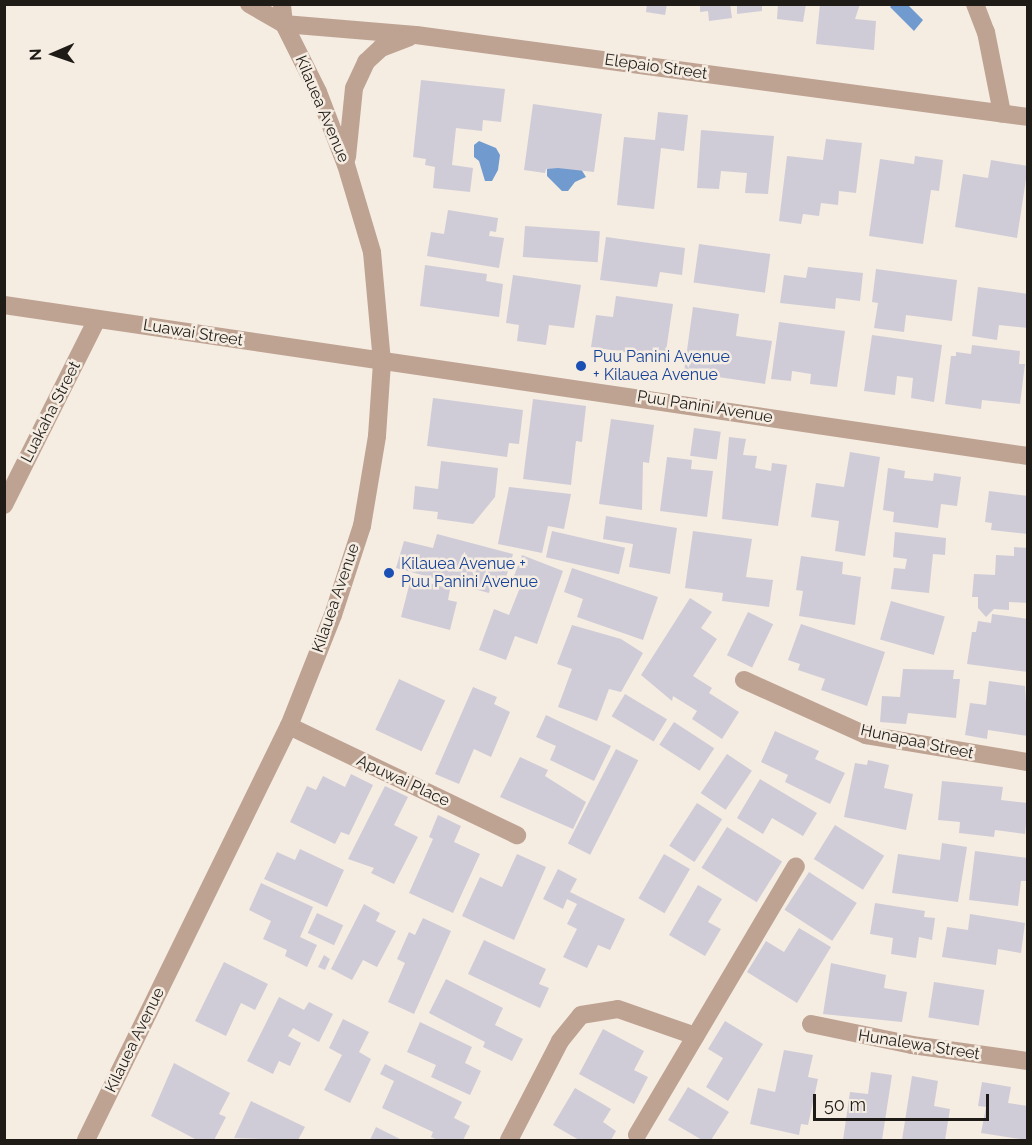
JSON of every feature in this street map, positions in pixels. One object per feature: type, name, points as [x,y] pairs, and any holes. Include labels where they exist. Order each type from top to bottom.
[{"type":"street","points":[[249,4],[284,24]]},
{"type":"street","name":"Kilauea Avenue","points":[[86,1140],[289,726],[333,615],[362,526],[377,436],[382,362],[372,252],[346,165],[318,92],[284,24],[282,4]]},
{"type":"street","points":[[975,4],[986,32],[1002,113]]},
{"type":"street","name":"Elepaio Street","points":[[284,24],[416,34],[1028,117]]},
{"type":"street","points":[[346,165],[354,88],[366,62],[381,48],[416,34]]},
{"type":"street","name":"Luawai Street","points":[[4,305],[382,362]]},
{"type":"street","name":"Luakaha Street","points":[[4,505],[97,319]]},
{"type":"street","name":"Puu Panini Avenue","points":[[382,362],[601,391],[1028,456]]},
{"type":"street","name":"Hunapaa Street","points":[[744,680],[866,735],[1028,762]]},
{"type":"street","name":"Apuwai Place","points":[[289,726],[517,835]]},
{"type":"street","points":[[637,1135],[796,866]]},
{"type":"street","points":[[508,1140],[560,1041],[581,1015],[618,1009],[695,1036]]},
{"type":"street","name":"Hunalewa Street","points":[[811,1024],[912,1045],[1028,1061]]},
{"type":"water","points":[[893,4],[908,5],[923,20],[914,31],[890,7]]},
{"type":"water","points":[[479,141],[496,148],[500,155],[498,170],[492,181],[485,181],[479,161],[474,157],[474,145]]},
{"type":"water","points":[[554,165],[581,169],[586,177],[575,182],[568,191],[562,191],[547,176],[547,169]]},
{"type":"building","points":[[647,4],[667,4],[665,15],[646,12]]},
{"type":"building","points":[[700,4],[730,4],[732,18],[709,21],[708,11],[700,12]]},
{"type":"building","points":[[737,4],[762,4],[762,11],[737,14]]},
{"type":"building","points":[[778,4],[806,4],[803,22],[777,19]]},
{"type":"building","points":[[820,4],[860,4],[855,19],[876,21],[874,50],[816,44]]},
{"type":"building","points":[[421,80],[505,89],[501,122],[483,120],[482,131],[456,128],[452,165],[473,168],[470,192],[433,188],[435,167],[425,165],[426,159],[413,157]]},
{"type":"building","points":[[533,104],[602,114],[594,172],[558,168],[546,169],[545,173],[524,170]]},
{"type":"building","points":[[658,112],[688,115],[684,151],[661,148],[654,209],[617,205],[624,137],[655,140]]},
{"type":"building","points":[[701,130],[774,136],[768,194],[745,193],[747,173],[721,171],[719,189],[697,188]]},
{"type":"building","points":[[826,139],[862,143],[856,193],[839,191],[838,205],[821,203],[819,216],[803,214],[801,224],[779,221],[787,156],[823,160]]},
{"type":"building","points":[[915,156],[943,160],[939,191],[931,190],[923,244],[869,236],[880,159],[914,164]]},
{"type":"building","points":[[991,160],[1028,166],[1017,238],[955,227],[963,174],[988,178]]},
{"type":"building","points":[[448,210],[498,218],[496,232],[490,231],[489,236],[504,238],[499,268],[427,256],[431,232],[444,234]]},
{"type":"building","points":[[525,226],[600,231],[598,262],[523,257]]},
{"type":"building","points":[[606,237],[685,248],[682,275],[660,272],[657,287],[600,280]]},
{"type":"building","points":[[699,244],[770,254],[765,293],[694,283]]},
{"type":"building","points":[[425,265],[487,274],[486,281],[503,284],[499,317],[420,306]]},
{"type":"building","points":[[808,267],[863,273],[860,301],[836,298],[835,309],[780,303],[784,275],[806,278]]},
{"type":"building","points":[[876,269],[957,280],[952,321],[906,315],[904,332],[874,328],[878,303],[872,302]]},
{"type":"building","points":[[513,275],[581,285],[574,328],[549,325],[546,345],[517,341],[519,325],[506,323]]},
{"type":"building","points":[[978,287],[1028,294],[1028,328],[999,325],[997,340],[972,336]]},
{"type":"building","points":[[616,296],[673,304],[665,358],[591,347],[596,315],[613,317]]},
{"type":"building","points":[[693,307],[739,314],[736,336],[772,341],[765,384],[684,372]]},
{"type":"building","points":[[779,322],[845,331],[837,387],[810,384],[811,374],[792,371],[791,381],[771,379]]},
{"type":"building","points":[[872,335],[942,345],[934,402],[911,398],[913,378],[897,376],[895,395],[864,391]]},
{"type":"building","points":[[972,345],[1020,351],[1019,364],[1025,364],[1020,404],[982,400],[981,409],[945,404],[951,356],[956,356],[956,352],[971,354]]},
{"type":"building","points":[[433,398],[523,410],[519,444],[509,443],[507,457],[427,446]]},
{"type":"building","points":[[533,399],[586,406],[582,442],[576,441],[571,485],[523,479]]},
{"type":"building","points":[[611,419],[654,425],[649,463],[643,462],[642,510],[599,504]]},
{"type":"building","points":[[694,428],[721,432],[717,459],[690,456]]},
{"type":"building","points":[[729,437],[746,439],[743,455],[757,456],[755,468],[771,471],[772,463],[787,465],[778,526],[722,519]]},
{"type":"building","points":[[850,452],[880,457],[865,556],[835,551],[839,521],[811,517],[816,483],[844,487]]},
{"type":"building","points":[[667,457],[692,460],[691,469],[713,471],[707,517],[660,511]]},
{"type":"building","points":[[441,461],[498,468],[495,497],[473,524],[437,519],[438,512],[413,509],[415,486],[438,489]]},
{"type":"building","points":[[888,468],[905,471],[904,478],[933,481],[934,473],[961,477],[957,506],[941,504],[938,528],[893,522],[894,512],[883,510]]},
{"type":"building","points":[[509,487],[571,494],[564,529],[548,526],[542,553],[498,544]]},
{"type":"building","points":[[989,491],[1028,496],[1028,534],[991,530],[992,523],[985,522]]},
{"type":"building","points":[[606,516],[677,528],[670,574],[629,567],[633,544],[603,539]]},
{"type":"building","points":[[552,531],[625,548],[619,574],[546,557]]},
{"type":"building","points":[[693,531],[752,539],[746,577],[773,580],[769,607],[722,601],[723,593],[685,588]]},
{"type":"building","points":[[895,532],[946,538],[945,555],[933,554],[929,593],[891,589],[894,568],[905,569],[907,559],[893,557]]},
{"type":"building","points":[[437,534],[513,554],[505,581],[493,577],[489,593],[396,568],[404,541],[433,548]]},
{"type":"building","points":[[1014,547],[1028,548],[1028,603],[1009,602],[1009,610],[994,609],[986,617],[978,608],[978,597],[972,597],[974,574],[995,575],[996,555],[1014,556]]},
{"type":"building","points":[[522,555],[563,571],[537,644],[515,636],[506,660],[479,650],[494,609],[509,615],[521,585],[512,581]]},
{"type":"building","points":[[801,556],[843,562],[842,574],[861,577],[855,625],[799,616],[803,591],[796,590]]},
{"type":"building","points":[[572,568],[658,597],[643,640],[577,617],[583,599],[564,592]]},
{"type":"building","points":[[411,578],[450,589],[448,600],[457,602],[450,630],[401,617]]},
{"type":"building","points":[[690,598],[712,612],[701,628],[717,639],[693,676],[712,688],[709,693],[739,712],[722,739],[692,719],[697,711],[673,696],[672,701],[641,675]]},
{"type":"building","points":[[891,601],[945,616],[934,655],[880,639]]},
{"type":"building","points":[[748,612],[773,624],[752,667],[727,655]]},
{"type":"building","points":[[992,614],[1028,619],[1028,672],[967,664],[972,632],[976,632],[978,621],[991,623]]},
{"type":"building","points":[[801,624],[885,652],[867,706],[821,690],[825,679],[798,670],[800,664],[788,660]]},
{"type":"building","points":[[572,625],[621,639],[643,653],[621,692],[609,689],[597,721],[558,707],[572,669],[557,664]]},
{"type":"building","points":[[903,669],[954,670],[953,679],[960,679],[956,718],[908,713],[906,724],[880,722],[882,696],[900,697]]},
{"type":"building","points":[[399,679],[445,701],[422,751],[375,730]]},
{"type":"building","points":[[989,681],[1025,686],[1028,736],[988,730],[987,739],[965,735],[970,703],[986,705]]},
{"type":"building","points":[[473,687],[497,697],[494,704],[510,712],[491,757],[474,749],[459,784],[435,774]]},
{"type":"building","points":[[625,694],[667,719],[654,742],[612,716]]},
{"type":"building","points":[[546,715],[611,746],[594,781],[550,760],[556,746],[536,737]]},
{"type":"building","points":[[674,722],[714,748],[700,771],[659,745]]},
{"type":"building","points":[[775,731],[819,751],[815,759],[845,773],[830,804],[785,782],[788,775],[761,762]]},
{"type":"building","points":[[616,749],[638,760],[590,855],[568,843]]},
{"type":"building","points":[[727,754],[752,771],[726,810],[701,793]]},
{"type":"building","points":[[520,757],[548,770],[545,776],[586,802],[573,829],[500,797]]},
{"type":"building","points":[[868,760],[889,765],[884,788],[913,794],[906,830],[844,817],[855,763],[867,765]]},
{"type":"building","points":[[351,774],[373,785],[349,835],[341,832],[335,844],[290,822],[307,786],[316,790],[323,776],[345,787]]},
{"type":"building","points":[[760,779],[817,813],[803,836],[772,818],[763,834],[737,818]]},
{"type":"building","points":[[942,781],[1003,787],[1001,800],[1028,803],[1025,834],[995,830],[994,837],[959,833],[960,822],[938,820]]},
{"type":"building","points":[[385,786],[408,797],[394,825],[418,837],[394,884],[371,873],[374,868],[348,859]]},
{"type":"building","points":[[697,803],[722,819],[694,862],[669,846]]},
{"type":"building","points":[[438,815],[461,826],[454,842],[480,854],[453,913],[409,893],[433,839],[429,837]]},
{"type":"building","points":[[835,825],[884,856],[863,890],[814,859]]},
{"type":"building","points":[[727,827],[782,861],[757,902],[702,868]]},
{"type":"building","points":[[942,843],[967,847],[958,902],[892,893],[898,854],[940,860]]},
{"type":"building","points":[[300,849],[344,870],[327,907],[264,879],[277,852],[295,860]]},
{"type":"building","points":[[975,851],[1028,858],[1028,881],[1021,881],[1018,906],[969,900]]},
{"type":"building","points":[[517,854],[546,867],[514,940],[462,916],[480,877],[502,887]]},
{"type":"building","points":[[664,854],[690,869],[664,913],[638,898]]},
{"type":"building","points":[[558,869],[577,879],[570,892],[625,919],[610,950],[598,945],[587,968],[563,957],[577,929],[567,924],[577,904],[567,899],[563,909],[543,899]]},
{"type":"building","points":[[809,872],[857,903],[832,941],[784,910]]},
{"type":"building","points":[[261,883],[313,907],[300,937],[317,945],[307,967],[285,956],[287,950],[263,939],[271,921],[249,910]]},
{"type":"building","points":[[698,885],[722,899],[708,922],[721,929],[705,956],[669,935]]},
{"type":"building","points":[[875,903],[925,911],[924,917],[935,918],[932,940],[919,937],[916,958],[891,954],[893,938],[870,934]]},
{"type":"building","points":[[364,904],[380,913],[376,921],[396,931],[377,967],[363,960],[352,980],[331,969]]},
{"type":"building","points":[[317,913],[343,925],[334,945],[308,933]]},
{"type":"building","points":[[970,914],[1025,923],[1021,953],[998,949],[996,965],[942,957],[947,927],[968,930]]},
{"type":"building","points":[[423,918],[451,931],[414,1014],[388,1002],[405,963],[397,959],[409,932],[415,935]]},
{"type":"building","points":[[799,928],[831,947],[797,1003],[747,972],[766,941],[784,952]]},
{"type":"building","points":[[484,940],[546,969],[539,984],[549,988],[540,1008],[468,974]]},
{"type":"building","points":[[324,955],[330,959],[325,970],[318,967]]},
{"type":"building","points":[[224,962],[268,984],[255,1010],[241,1003],[226,1036],[195,1021]]},
{"type":"building","points":[[831,963],[886,975],[884,988],[907,992],[902,1022],[823,1014]]},
{"type":"building","points":[[446,979],[503,1008],[495,1025],[523,1039],[512,1061],[483,1047],[485,1042],[429,1013]]},
{"type":"building","points":[[934,982],[984,990],[979,1026],[928,1018]]},
{"type":"building","points":[[279,997],[304,1010],[309,1002],[333,1014],[319,1042],[293,1028],[288,1036],[301,1043],[290,1066],[279,1061],[273,1074],[247,1061]]},
{"type":"building","points":[[343,1019],[369,1032],[359,1052],[371,1059],[350,1103],[324,1090],[342,1055],[329,1048]]},
{"type":"building","points":[[725,1021],[763,1044],[728,1101],[706,1087],[723,1058],[708,1049]]},
{"type":"building","points":[[420,1022],[472,1047],[465,1063],[481,1071],[470,1095],[431,1077],[436,1065],[407,1052]]},
{"type":"building","points":[[603,1029],[644,1051],[634,1070],[648,1077],[634,1104],[579,1074]]},
{"type":"building","points":[[784,1050],[813,1055],[808,1077],[818,1079],[808,1125],[801,1124],[799,1135],[750,1124],[758,1088],[775,1092]]},
{"type":"building","points":[[174,1063],[230,1093],[219,1114],[226,1117],[214,1140],[197,1140],[151,1116]]},
{"type":"building","points":[[385,1064],[462,1102],[454,1118],[470,1126],[463,1140],[438,1140],[431,1137],[433,1132],[382,1108],[394,1081],[380,1074]]},
{"type":"building","points":[[871,1072],[892,1075],[882,1140],[843,1140],[850,1092],[868,1094]]},
{"type":"building","points":[[912,1076],[938,1081],[934,1106],[950,1109],[945,1140],[902,1140]]},
{"type":"building","points":[[982,1082],[1011,1087],[1008,1103],[1028,1106],[1027,1140],[981,1133],[986,1107],[978,1106]]},
{"type":"building","points":[[688,1087],[729,1112],[711,1140],[702,1140],[668,1120]]},
{"type":"building","points":[[575,1088],[611,1109],[603,1122],[616,1131],[611,1140],[579,1140],[553,1125]]},
{"type":"building","points":[[251,1101],[305,1127],[298,1140],[234,1138]]},
{"type":"building","points":[[376,1127],[402,1140],[370,1140]]},
{"type":"place","name":"Puu Panini Avenue + Kilauea Avenue","points":[[581,366]]},
{"type":"place","name":"Kilauea Avenue + Puu Panini Avenue","points":[[389,573]]}]
